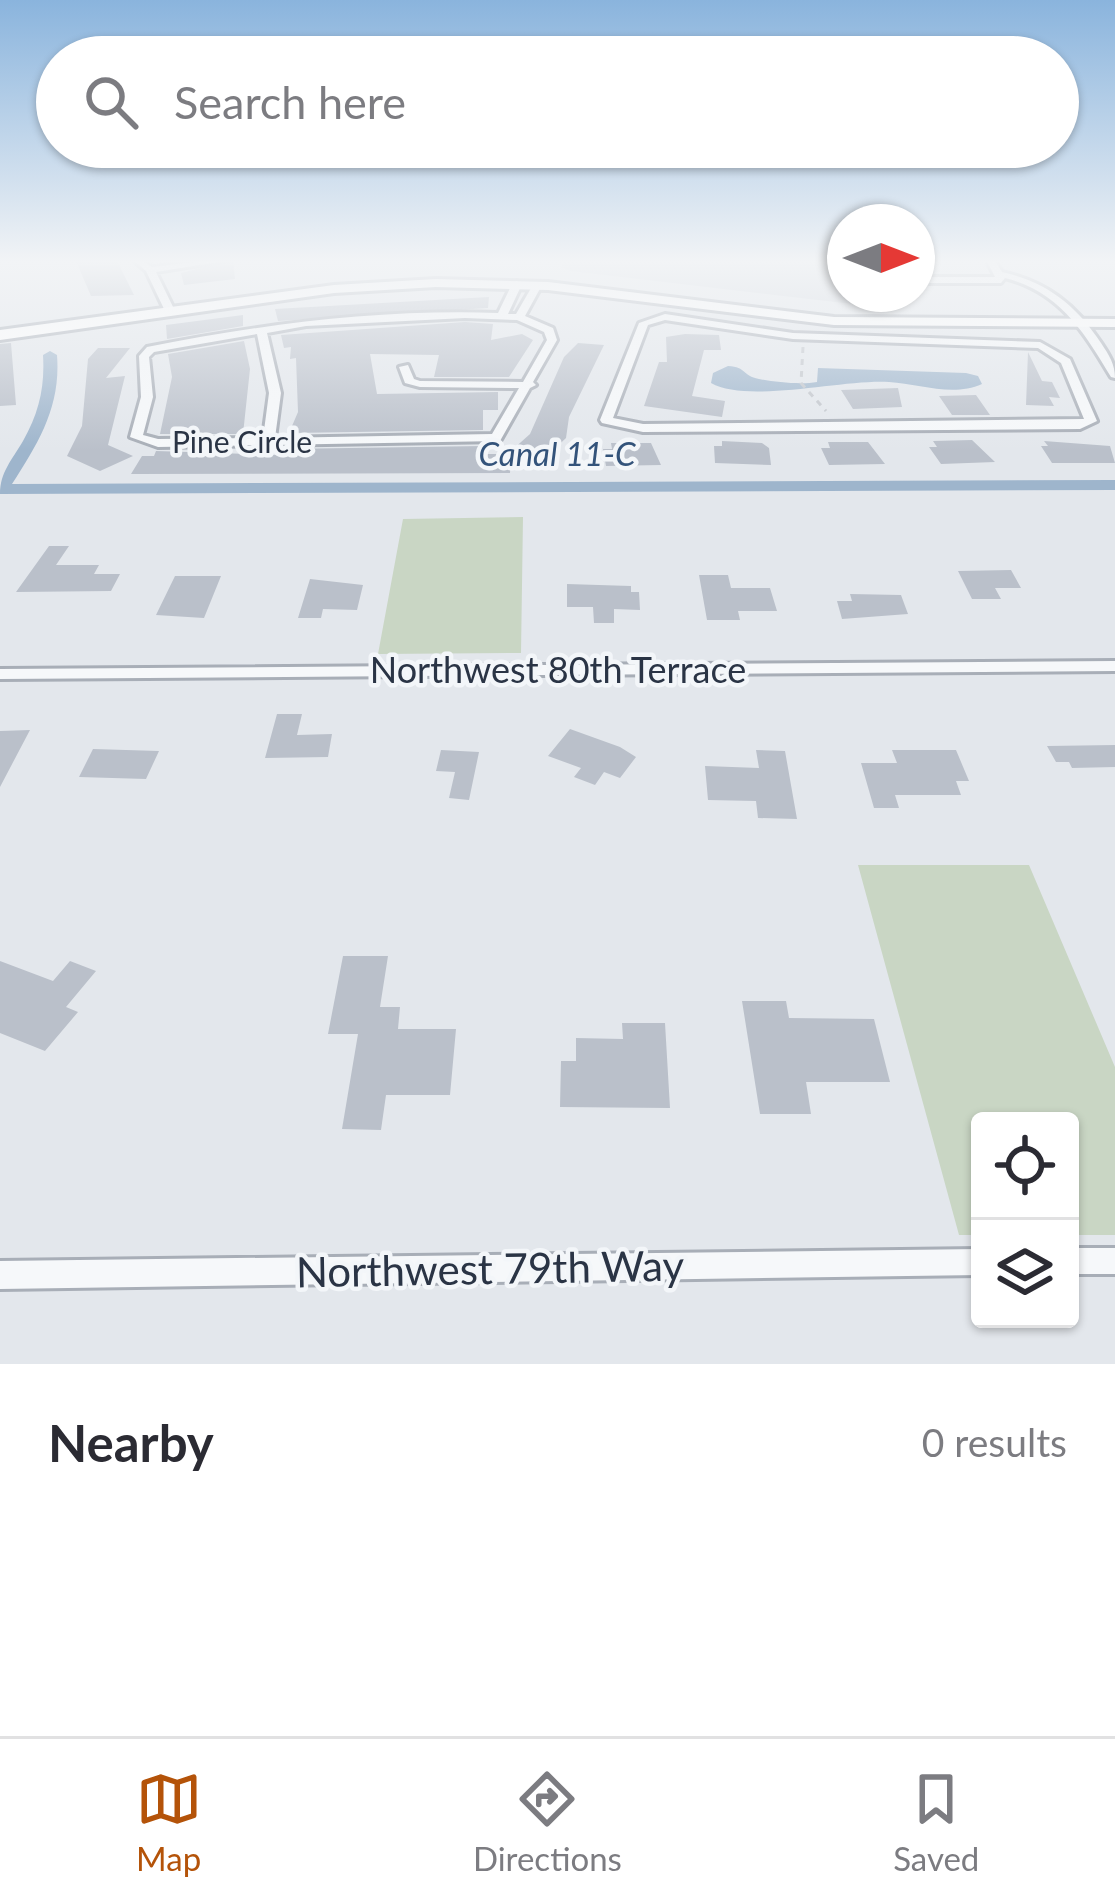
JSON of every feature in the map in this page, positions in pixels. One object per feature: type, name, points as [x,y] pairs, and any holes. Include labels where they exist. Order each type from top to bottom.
[{"type":"street","points":[[0,331],[44,325]]},
{"type":"street","name":"Pine Circle","points":[[306,325],[151,349],[144,356],[147,397],[136,437],[158,443],[481,442],[504,431],[552,340],[549,330],[537,325]]},
{"type":"street","points":[[647,325],[606,420],[643,428],[1091,421],[1066,361],[1040,345],[798,341],[713,325]]},
{"type":"street","points":[[798,341],[799,325]]},
{"type":"street","points":[[1081,325],[1115,375]]},
{"type":"street","points":[[261,330],[275,393],[268,443]]},
{"type":"street","points":[[404,367],[409,381],[420,384],[530,385]]},
{"type":"street","name":"Northwest 80th Terrace","points":[[0,674],[1115,666]]},
{"type":"street","points":[[1079,1261],[1115,1261]]},
{"type":"street","name":"Northwest 79th Way","points":[[0,1275],[971,1262]]},
{"type":"path","points":[[798,341],[802,383],[818,398],[836,428]]},
{"type":"green space","points":[[523,517],[521,653],[378,654],[403,519]]},
{"type":"green space","points":[[858,865],[1029,865],[1115,1067],[1115,1235],[1079,1235],[1079,1112],[971,1112],[971,1235],[959,1235]]},
{"type":"water","points":[[728,366],[754,378],[788,383],[817,382],[818,368],[966,373],[978,376],[982,384],[948,390],[870,382],[748,391],[711,383],[713,373]]},
{"type":"building","points":[[166,325],[243,325],[243,326],[167,339]]},
{"type":"building","points":[[493,325],[491,340],[522,334],[533,340],[509,377],[434,377],[439,355],[370,354],[377,394],[498,392],[498,410],[483,410],[483,430],[289,433],[298,412],[296,358],[290,359],[291,347],[284,348],[281,335]]},
{"type":"building","points":[[719,335],[721,350],[704,350],[692,396],[725,401],[722,417],[644,406],[659,362],[667,362],[666,337]]},
{"type":"building","points":[[244,341],[250,369],[243,434],[160,434],[172,377],[168,354]]},
{"type":"building","points":[[11,343],[16,405],[0,406],[0,344]]},
{"type":"building","points":[[578,343],[604,345],[569,417],[566,438],[545,458],[511,451],[530,434],[564,357]]},
{"type":"building","points":[[98,348],[130,348],[106,378],[125,376],[108,445],[133,456],[100,471],[67,456],[82,426],[88,359]]},
{"type":"building","points":[[1028,352],[1042,381],[1052,382],[1060,398],[1049,397],[1054,406],[1026,405]]},
{"type":"building","points":[[898,388],[902,407],[853,409],[841,390]]},
{"type":"building","points":[[976,395],[990,415],[952,415],[939,396]]},
{"type":"building","points":[[972,440],[995,462],[941,464],[929,447],[937,447],[933,441]]},
{"type":"building","points":[[722,441],[762,443],[769,448],[771,465],[715,463],[714,446],[722,446]]},
{"type":"building","points":[[1044,441],[1110,446],[1115,463],[1052,463],[1041,446],[1048,446]]},
{"type":"building","points":[[828,442],[868,442],[885,464],[829,465],[821,448],[830,448]]},
{"type":"building","points":[[611,443],[651,443],[661,465],[606,466],[603,449],[612,449]]},
{"type":"building","points":[[483,446],[483,454],[511,454],[510,473],[131,474],[142,456],[154,456],[156,451],[279,455],[282,449]]},
{"type":"building","points":[[49,546],[69,546],[56,565],[99,565],[94,574],[120,574],[111,591],[16,592]]},
{"type":"building","points":[[1011,570],[1021,588],[995,588],[1001,599],[972,599],[958,571]]},
{"type":"building","points":[[699,575],[728,575],[731,588],[770,588],[777,611],[738,611],[740,620],[707,620]]},
{"type":"building","points":[[175,576],[221,576],[204,618],[156,615]]},
{"type":"building","points":[[310,579],[363,585],[357,610],[323,609],[321,618],[298,618]]},
{"type":"building","points":[[567,584],[631,586],[631,592],[639,592],[640,610],[614,609],[614,623],[594,623],[593,607],[567,607]]},
{"type":"building","points":[[850,594],[901,595],[908,614],[842,619],[837,601],[852,601]]},
{"type":"building","points":[[277,714],[302,714],[297,735],[332,734],[328,757],[265,758]]},
{"type":"building","points":[[570,729],[636,757],[620,778],[604,772],[595,785],[574,777],[581,768],[548,756]]},
{"type":"building","points":[[30,730],[0,787],[0,731]]},
{"type":"building","points":[[1115,745],[1115,767],[1072,768],[1069,762],[1056,762],[1047,746]]},
{"type":"building","points":[[93,749],[159,751],[146,779],[79,777]]},
{"type":"building","points":[[441,750],[479,752],[469,800],[449,798],[455,772],[436,771]]},
{"type":"building","points":[[756,750],[785,751],[797,819],[758,818],[756,801],[708,800],[705,766],[759,768]]},
{"type":"building","points":[[892,750],[956,750],[969,781],[956,781],[961,795],[895,795],[899,808],[874,808],[861,763],[897,763]]},
{"type":"building","points":[[343,956],[388,956],[380,1007],[400,1007],[398,1029],[456,1029],[450,1095],[386,1095],[381,1130],[342,1129],[358,1034],[328,1034]]},
{"type":"building","points":[[0,961],[53,981],[70,961],[96,971],[66,1007],[78,1012],[45,1051],[0,1033]]},
{"type":"building","points":[[742,1001],[786,1001],[789,1018],[874,1019],[890,1082],[806,1082],[811,1114],[760,1114]]},
{"type":"building","points":[[622,1023],[665,1023],[670,1108],[560,1107],[561,1061],[576,1061],[576,1038],[623,1039]]},
{"type":"waterway","name":"Canal 11-C","points":[[50,355],[45,410],[31,442],[0,489],[1115,485]]}]
